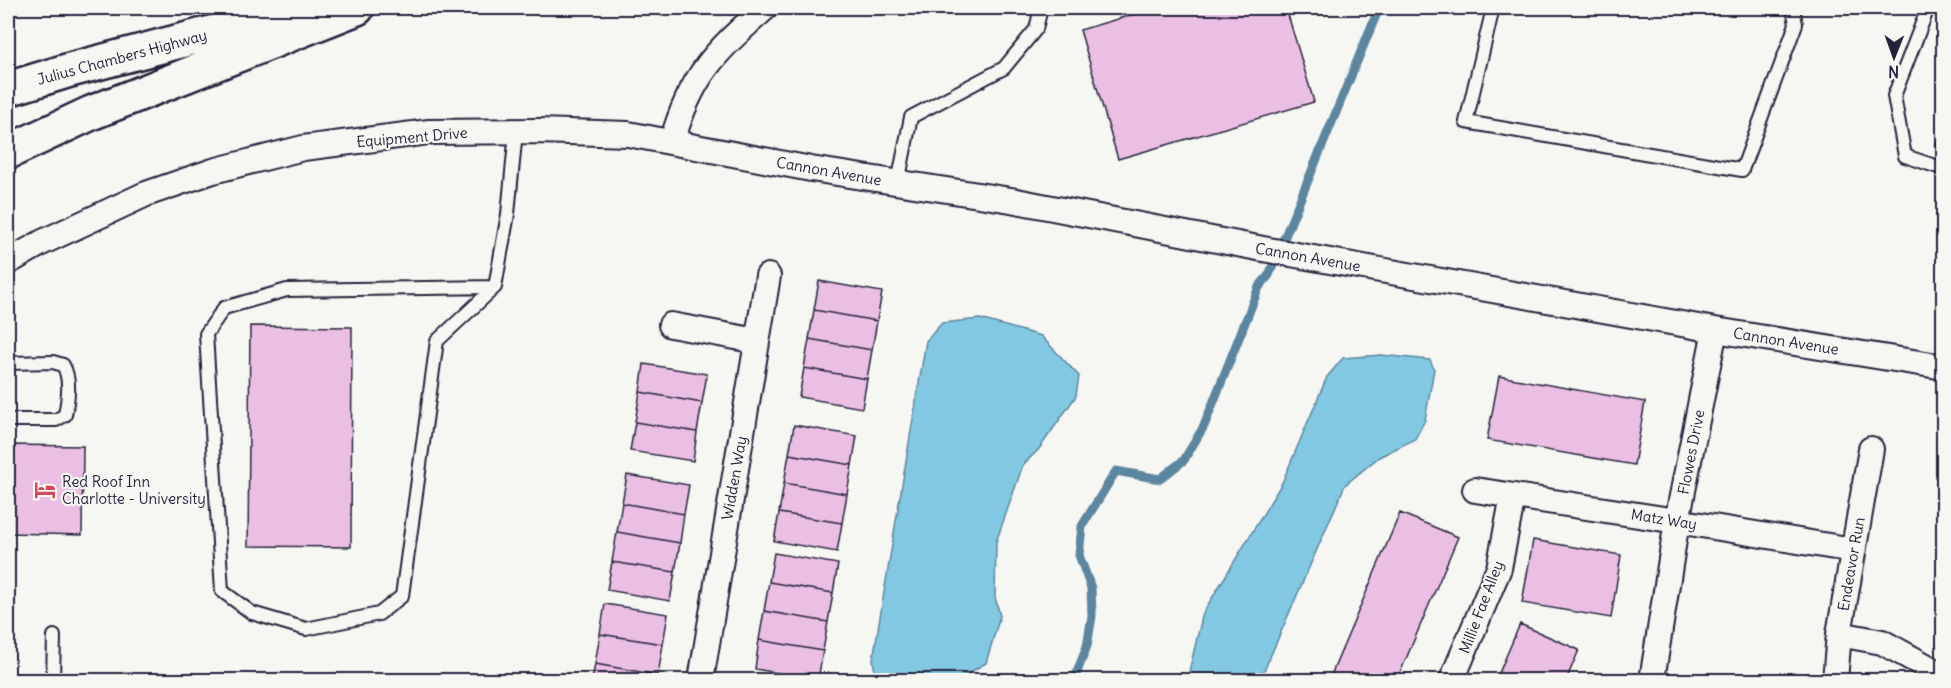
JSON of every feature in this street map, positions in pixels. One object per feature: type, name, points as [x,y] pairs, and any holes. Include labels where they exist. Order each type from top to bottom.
[{"type":"highway","name":"Julius Chambers Highway","points":[[8,89],[70,70],[306,8]]},
{"type":"highway","points":[[8,152],[91,113],[357,8]]},
{"type":"street","points":[[672,142],[693,86],[704,68],[725,43],[765,8]]},
{"type":"street","name":"Equipment Drive","points":[[8,262],[44,242],[146,194],[213,171],[303,148],[429,132],[516,131],[628,134],[672,142]]},
{"type":"street","name":"Cannon Avenue","points":[[672,142],[811,169],[1011,200],[1263,249],[1714,330],[1944,367]]},
{"type":"street","name":"Widden Way","points":[[700,681],[768,276]]},
{"type":"street","points":[[671,325],[758,340]]},
{"type":"street","name":"Flowes Drive","points":[[1652,681],[1677,521],[1714,330]]},
{"type":"street","name":"Endeavor Run","points":[[1835,681],[1839,634],[1871,449]]},
{"type":"street","name":"Matz Way","points":[[1475,490],[1853,550]]},
{"type":"street","name":"Millie Fae Alley","points":[[1452,681],[1499,568],[1513,496]]},
{"type":"street","points":[[1839,634],[1882,642],[1944,676]]},
{"type":"lane","points":[[898,183],[911,117],[1004,68],[1036,29],[1041,8]]},
{"type":"lane","points":[[1493,8],[1466,122],[1742,170],[1796,24],[1792,8]]},
{"type":"lane","points":[[1929,8],[1894,96],[1905,156],[1944,169]]},
{"type":"lane","points":[[495,287],[287,290],[224,308],[206,334],[222,591],[252,613],[306,629],[379,614],[402,596],[437,341],[495,287],[508,214],[516,131]]},
{"type":"lane","points":[[8,363],[53,362],[63,365],[67,372],[67,402],[65,415],[56,420],[8,420]]},
{"type":"lane","points":[[53,681],[54,636]]},
{"type":"water","points":[[980,319],[1041,336],[1079,376],[1076,396],[1039,449],[1023,465],[996,542],[995,597],[1000,616],[986,663],[957,680],[912,680],[875,673],[873,659],[926,341],[942,323]]},
{"type":"water","points":[[1381,355],[1430,360],[1434,369],[1425,420],[1415,439],[1379,457],[1345,485],[1260,680],[1187,680],[1203,613],[1282,483],[1327,377],[1343,358]]},
{"type":"building","points":[[1155,8],[1286,8],[1314,102],[1118,159],[1080,30]]},
{"type":"building","points":[[1944,125],[1944,150],[1935,146]]},
{"type":"building","points":[[819,281],[882,292],[877,321],[814,310]]},
{"type":"building","points":[[814,310],[877,321],[872,350],[809,339]]},
{"type":"building","points":[[250,326],[352,327],[351,547],[248,546]]},
{"type":"building","points":[[809,339],[872,350],[867,379],[804,368]]},
{"type":"building","points":[[644,364],[707,374],[702,403],[640,392]]},
{"type":"building","points":[[804,368],[867,379],[862,408],[799,397]]},
{"type":"building","points":[[1499,376],[1645,402],[1634,465],[1487,440]]},
{"type":"building","points":[[640,392],[702,403],[697,432],[635,422]]},
{"type":"building","points":[[635,422],[697,432],[693,461],[630,451]]},
{"type":"building","points":[[794,425],[857,436],[852,465],[789,454]]},
{"type":"building","name":"Red Roof Inn Charlotte - University","points":[[8,445],[83,446],[82,535],[9,533],[8,617]]},
{"type":"building","points":[[789,454],[852,465],[847,494],[784,483]]},
{"type":"building","points":[[627,475],[689,485],[684,514],[622,503]]},
{"type":"building","points":[[784,483],[847,494],[842,523],[779,513]]},
{"type":"building","points":[[622,503],[684,514],[680,543],[617,532]]},
{"type":"building","points":[[779,513],[842,523],[837,552],[774,541]]},
{"type":"building","points":[[1400,513],[1458,537],[1397,680],[1329,680]]},
{"type":"building","points":[[617,532],[680,543],[675,572],[612,562]]},
{"type":"building","points":[[1533,540],[1621,555],[1611,618],[1522,603]]},
{"type":"building","points":[[774,553],[838,564],[833,593],[769,582]]},
{"type":"building","points":[[612,562],[675,572],[670,601],[607,590]]},
{"type":"building","points":[[769,582],[833,593],[828,622],[764,611]]},
{"type":"building","points":[[605,604],[668,614],[663,644],[600,634]]},
{"type":"building","points":[[764,611],[828,622],[823,651],[759,640]]},
{"type":"building","points":[[1520,624],[1579,650],[1566,680],[1496,680]]},
{"type":"building","points":[[600,634],[663,644],[658,675],[595,664]]},
{"type":"building","points":[[759,640],[823,651],[818,680],[755,669]]},
{"type":"building","points":[[595,664],[658,675],[657,680],[592,680]]},
{"type":"waterway","points":[[1074,680],[1087,646],[1092,616],[1091,588],[1079,555],[1082,526],[1116,471],[1160,479],[1184,460],[1204,426],[1259,287],[1269,275],[1379,8]]},
{"type":"place","name":"Red Roof Inn Charlotte - University","points":[[45,490]]}]
